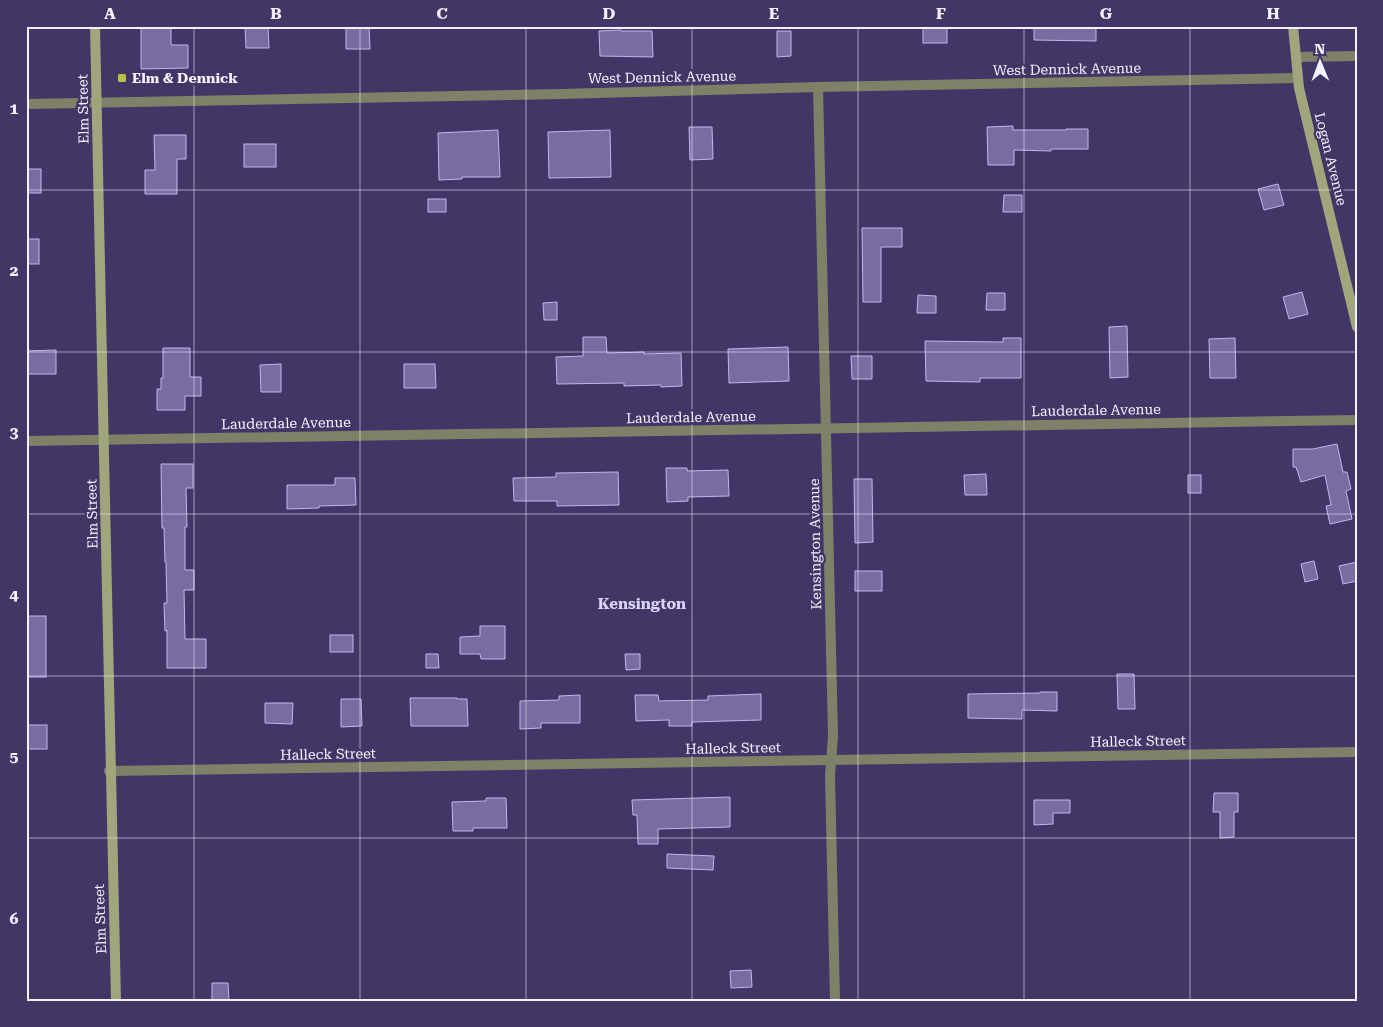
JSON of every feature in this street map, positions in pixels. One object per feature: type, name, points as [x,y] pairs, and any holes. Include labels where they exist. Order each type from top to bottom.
[{"type":"street","name":"Elm Street","points":[[95,26],[116,1001]]},
{"type":"street","name":"Logan Avenue","points":[[1293,26],[1299,88],[1357,327]]},
{"type":"street","points":[[1296,57],[1357,56]]},
{"type":"street","name":"West Dennick Avenue","points":[[26,104],[1298,78]]},
{"type":"street","name":"Kensington Avenue","points":[[818,87],[833,727],[830,776],[835,1001]]},
{"type":"street","name":"Lauderdale Avenue","points":[[26,441],[1357,420]]},
{"type":"street","name":"Halleck Street","points":[[110,771],[1357,752]]},
{"type":"building","points":[[141,26],[171,26],[171,45],[188,45],[188,68],[141,69]]},
{"type":"building","points":[[245,26],[268,26],[269,48],[246,48]]},
{"type":"building","points":[[346,26],[369,26],[370,49],[346,49]]},
{"type":"building","points":[[923,26],[947,26],[947,43],[923,43]]},
{"type":"building","points":[[1034,26],[1096,26],[1096,41],[1034,40]]},
{"type":"building","points":[[599,31],[652,31],[653,57],[600,56]]},
{"type":"building","points":[[777,31],[791,31],[791,56],[777,57]]},
{"type":"building","points":[[1013,126],[1013,130],[1088,129],[1088,149],[1014,150],[1014,165],[988,165],[987,127]]},
{"type":"building","points":[[689,127],[712,127],[713,159],[690,160]]},
{"type":"building","points":[[498,130],[500,177],[462,177],[462,179],[439,180],[438,133]]},
{"type":"building","points":[[610,130],[611,177],[549,178],[548,132]]},
{"type":"building","points":[[154,135],[186,135],[186,159],[177,159],[177,194],[145,194],[145,170],[155,170]]},
{"type":"building","points":[[244,144],[276,144],[276,167],[244,167]]},
{"type":"building","points":[[26,169],[41,169],[41,193],[26,193]]},
{"type":"building","points":[[1278,184],[1284,205],[1264,210],[1258,189]]},
{"type":"building","points":[[1004,195],[1022,195],[1022,212],[1003,212]]},
{"type":"building","points":[[428,199],[446,199],[446,212],[428,212]]},
{"type":"building","points":[[862,228],[902,228],[902,247],[881,247],[881,302],[863,302]]},
{"type":"building","points":[[26,239],[39,239],[39,264],[26,264]]},
{"type":"building","points":[[1302,292],[1308,314],[1289,319],[1283,297]]},
{"type":"building","points":[[987,293],[1005,293],[1005,310],[986,310]]},
{"type":"building","points":[[918,295],[936,296],[936,313],[917,313]]},
{"type":"building","points":[[557,302],[557,320],[544,320],[543,303]]},
{"type":"building","points":[[1127,326],[1128,377],[1110,378],[1109,327]]},
{"type":"building","points":[[583,337],[606,337],[607,353],[681,353],[682,386],[624,386],[624,383],[557,384],[556,357],[583,356]]},
{"type":"building","points":[[1003,338],[1021,338],[1021,378],[980,378],[980,382],[926,381],[925,341],[1003,342]]},
{"type":"building","points":[[1235,338],[1236,378],[1210,378],[1209,339]]},
{"type":"building","points":[[788,347],[789,381],[729,383],[728,349]]},
{"type":"building","points":[[163,348],[190,348],[190,377],[201,377],[201,396],[185,396],[185,410],[157,410],[157,389],[161,389],[161,378],[163,378]]},
{"type":"building","points":[[56,350],[56,374],[26,374],[26,351]]},
{"type":"building","points":[[851,356],[872,356],[872,379],[852,379]]},
{"type":"building","points":[[281,364],[281,392],[261,392],[260,365]]},
{"type":"building","points":[[404,364],[435,364],[436,388],[404,388]]},
{"type":"building","points":[[1337,444],[1343,472],[1347,472],[1351,489],[1346,491],[1352,519],[1330,524],[1326,506],[1331,505],[1325,475],[1301,482],[1296,467],[1293,467],[1293,449],[1313,449]]},
{"type":"building","points":[[161,464],[193,464],[193,488],[186,488],[185,570],[194,570],[194,590],[184,590],[185,639],[206,639],[206,668],[167,668],[167,630],[165,631],[164,603],[167,603],[166,562],[164,528],[162,528]]},
{"type":"building","points":[[666,468],[687,468],[687,471],[728,470],[729,496],[688,497],[688,501],[667,502]]},
{"type":"building","points":[[618,472],[619,505],[557,506],[557,501],[514,501],[513,478],[556,477],[556,473]]},
{"type":"building","points":[[986,474],[987,495],[965,495],[964,475]]},
{"type":"building","points":[[1188,475],[1201,475],[1201,493],[1188,493]]},
{"type":"building","points":[[335,478],[355,478],[356,505],[287,509],[287,485],[335,485]]},
{"type":"building","points":[[854,479],[872,479],[873,542],[855,543]]},
{"type":"building","points":[[1314,561],[1318,579],[1305,582],[1301,564]]},
{"type":"building","points":[[1357,562],[1357,581],[1343,584],[1339,566]]},
{"type":"building","points":[[855,571],[882,571],[882,591],[855,591]]},
{"type":"building","points":[[26,616],[46,616],[46,677],[26,677]]},
{"type":"building","points":[[480,626],[505,626],[505,659],[481,659],[480,654],[460,654],[460,637],[480,636]]},
{"type":"building","points":[[330,635],[353,635],[353,652],[330,652]]},
{"type":"building","points":[[426,654],[438,654],[439,668],[426,668]]},
{"type":"building","points":[[625,654],[640,654],[640,669],[626,670]]},
{"type":"building","points":[[1117,674],[1134,674],[1135,709],[1118,709]]},
{"type":"building","points":[[1057,692],[1057,711],[1022,710],[1022,719],[968,718],[968,694]]},
{"type":"building","points":[[761,694],[761,720],[692,722],[692,726],[669,726],[669,720],[636,721],[635,695],[658,695],[659,701],[708,700],[708,696]]},
{"type":"building","points":[[580,695],[580,723],[541,723],[541,728],[520,729],[520,701],[559,700],[559,696]]},
{"type":"building","points":[[410,698],[467,699],[468,726],[411,726]]},
{"type":"building","points":[[341,699],[361,699],[362,726],[341,727]]},
{"type":"building","points":[[265,703],[293,703],[292,724],[265,723]]},
{"type":"building","points":[[26,725],[47,725],[47,749],[26,749]]},
{"type":"building","points":[[1214,793],[1238,793],[1238,812],[1234,812],[1234,837],[1220,838],[1220,812],[1213,812]]},
{"type":"building","points":[[730,797],[730,827],[658,829],[658,844],[638,844],[637,815],[633,815],[632,800]]},
{"type":"building","points":[[486,798],[506,798],[507,828],[473,828],[473,831],[453,831],[452,802],[486,801]]},
{"type":"building","points":[[1034,800],[1070,800],[1070,813],[1053,813],[1053,824],[1034,825]]},
{"type":"building","points":[[667,854],[714,856],[713,870],[667,868]]},
{"type":"building","points":[[751,970],[752,987],[731,988],[730,971]]},
{"type":"building","points":[[212,983],[228,983],[229,1001],[212,1001]]},
{"type":"place","name":"Elm & Dennick","points":[[122,78]]},
{"type":"district","name":"Kensington","points":[[642,604]]}]
